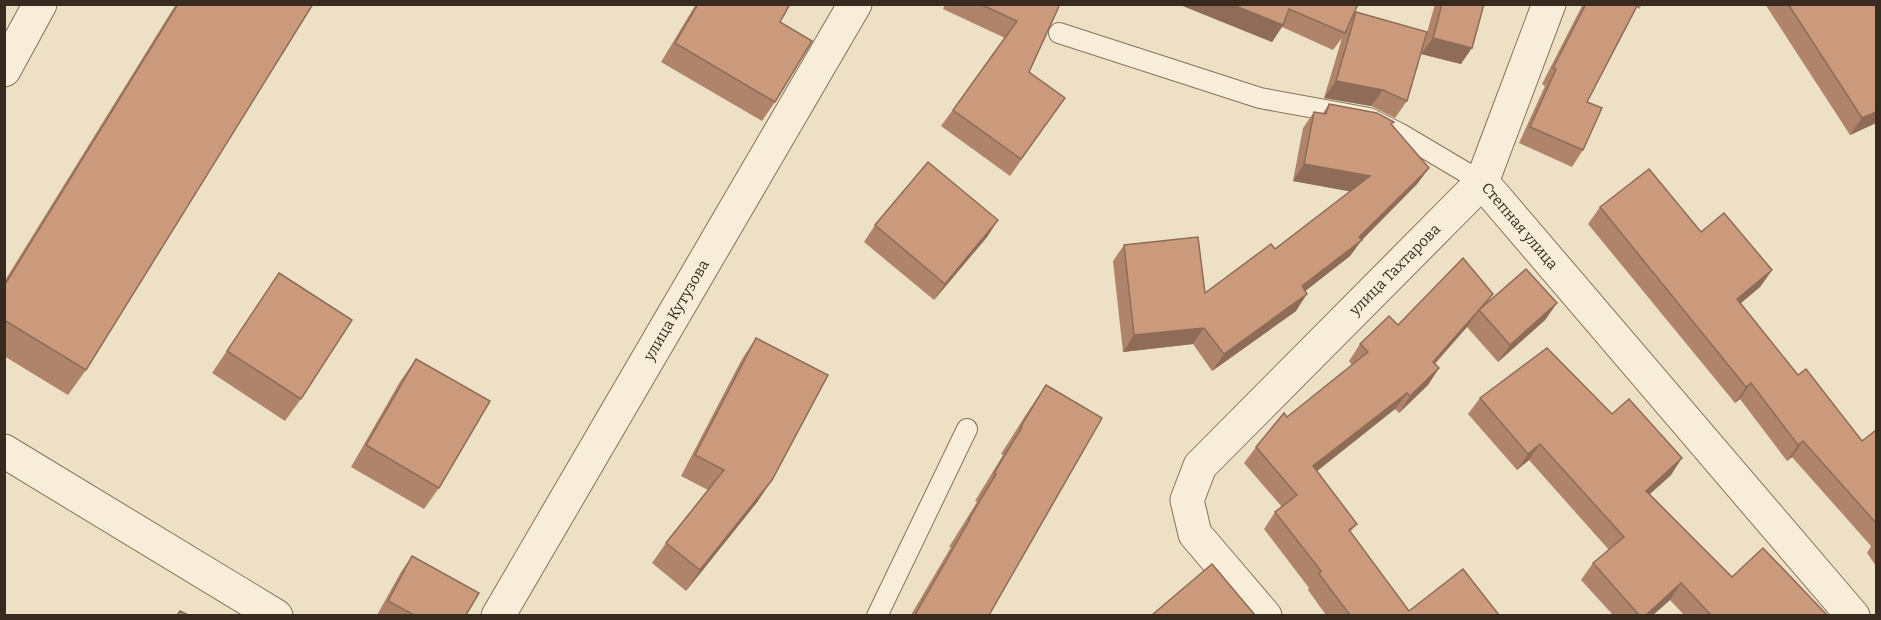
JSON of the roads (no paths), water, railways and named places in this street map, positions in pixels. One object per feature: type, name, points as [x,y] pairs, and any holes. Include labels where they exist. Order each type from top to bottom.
[{"type":"street","points":[[4,70],[40,4]]},
{"type":"street","name":"улица Кутузова","points":[[498,615],[855,4]]},
{"type":"street","name":"улица Тахтарова","points":[[1264,615],[1195,534],[1187,500],[1200,466],[1482,182],[1549,4]]},
{"type":"street","name":"Степная улица","points":[[1482,182],[1853,615]]},
{"type":"street","points":[[4,452],[276,615]]},
{"type":"lane","name":"Степная улица","points":[[1059,33],[1260,98],[1369,118],[1401,134],[1482,182]]},
{"type":"lane","points":[[877,615],[968,429]]}]
